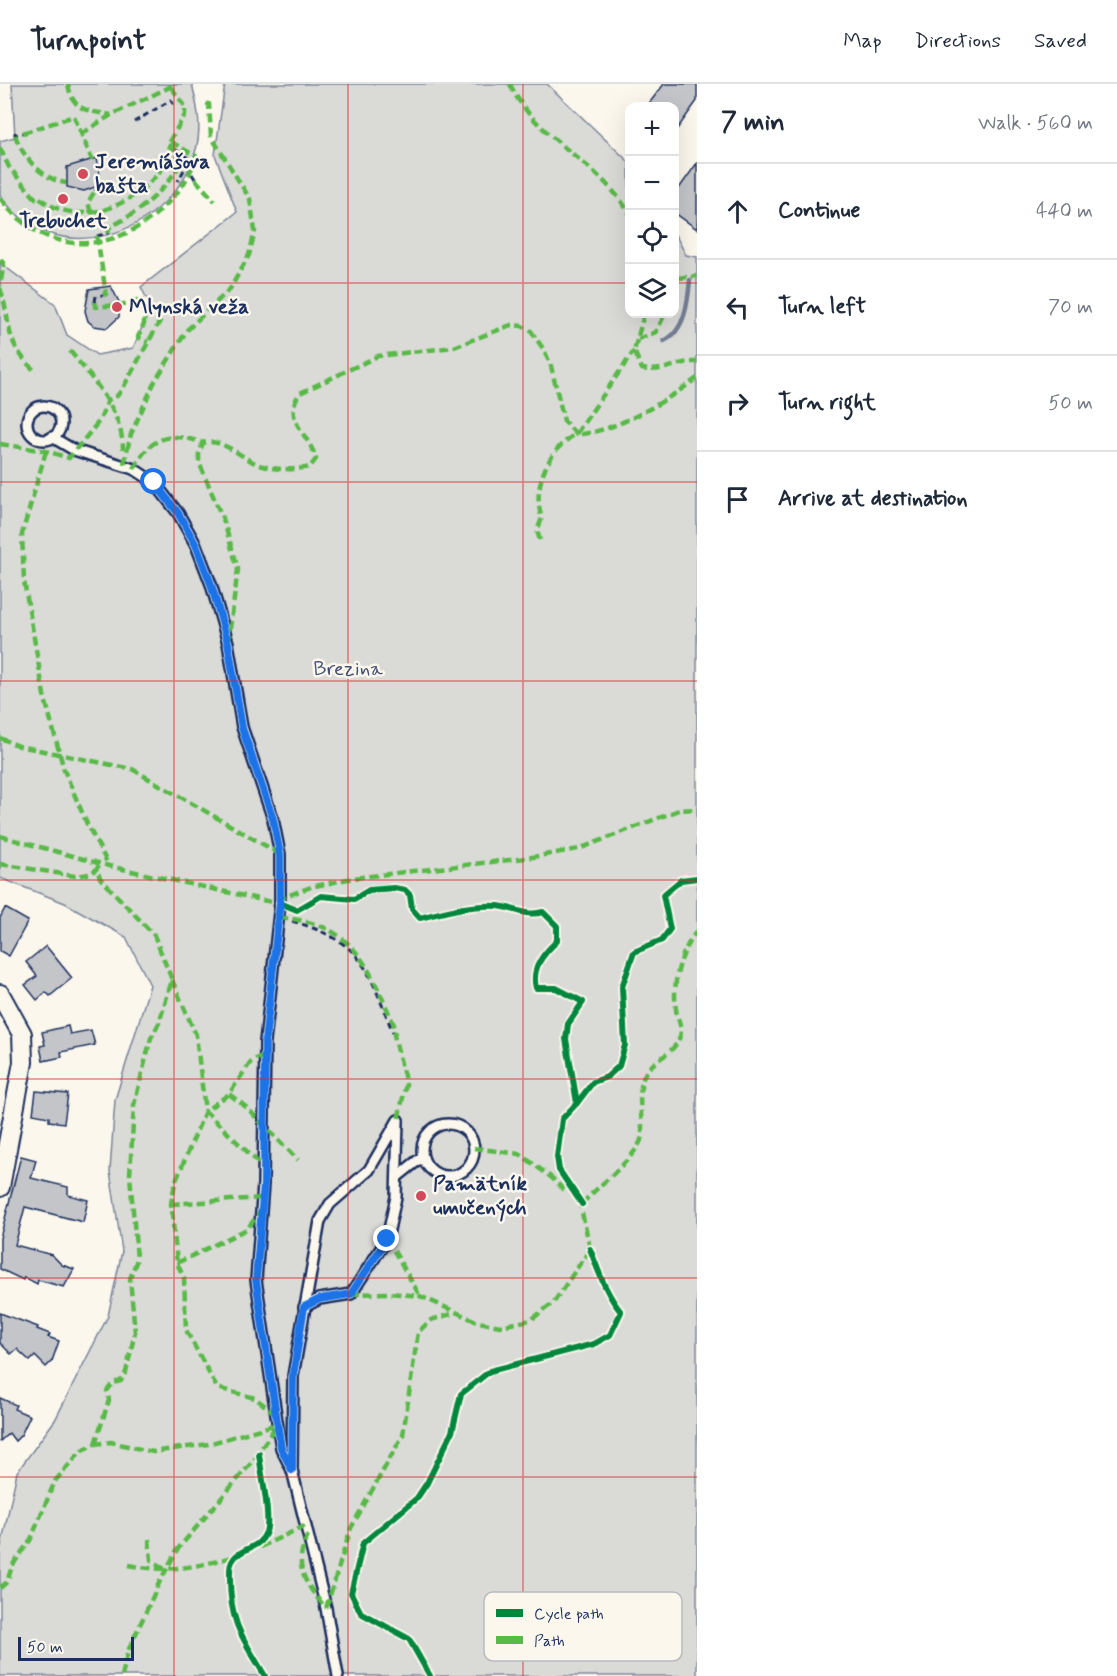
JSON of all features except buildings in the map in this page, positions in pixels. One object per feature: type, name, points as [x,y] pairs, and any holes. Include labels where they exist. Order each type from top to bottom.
[{"type":"street","points":[[0,994],[5,998],[22,1034],[23,1062],[0,1187]]},
{"type":"lane","points":[[52,437],[74,450],[135,469],[154,482],[178,513],[196,545],[211,584],[228,643],[242,728],[273,819],[280,854],[280,903],[265,1042],[264,1184],[256,1280],[281,1448],[292,1470],[326,1608],[338,1676]]},
{"type":"lane","points":[[292,1470],[293,1376],[304,1307],[320,1221],[330,1204],[369,1170],[398,1120],[397,1177],[393,1218],[387,1239],[363,1279],[351,1294],[320,1299],[304,1307]]},
{"type":"lane","points":[[397,1177],[422,1157],[425,1137],[442,1124],[457,1125],[469,1134],[474,1148],[471,1163],[460,1173],[452,1176],[436,1173],[430,1169],[422,1157]]},
{"type":"path","points":[[135,122],[171,100],[175,107]]},
{"type":"path","points":[[15,132],[15,135],[23,133]]},
{"type":"path","points":[[174,149],[190,159],[178,181]]},
{"type":"path","points":[[192,174],[195,179]]},
{"type":"path","points":[[95,191],[100,184]]},
{"type":"path","points":[[97,236],[109,233]]},
{"type":"path","points":[[95,302],[96,296],[103,295]]},
{"type":"path","points":[[142,298],[144,306]]},
{"type":"path","points":[[292,921],[321,930],[346,944],[358,955],[394,1035]]},
{"type":"green space","points":[[12,84],[192,84],[199,129],[194,156],[180,184],[159,207],[134,225],[106,235],[77,238],[49,233],[22,219],[0,195],[0,141],[15,137]]},
{"type":"green space","name":"Brezina","points":[[225,84],[547,84],[625,158],[625,318],[679,318],[679,242],[686,255],[697,257],[697,1676],[0,1676],[0,1551],[17,1472],[55,1420],[108,1316],[122,1251],[110,1171],[115,1100],[150,985],[126,937],[65,903],[0,878],[0,263],[55,304],[67,335],[97,355],[133,348],[151,307],[141,287],[237,212],[215,155]]},
{"type":"waterway","points":[[664,341],[677,330],[681,323],[690,280]]},
{"type":"marked path","points":[[68,84],[77,105],[111,115]]},
{"type":"marked path","points":[[81,134],[111,115],[176,84]]},
{"type":"marked path","points":[[510,84],[521,103],[535,120],[602,180],[618,196],[627,210]]},
{"type":"marked path","points":[[0,148],[9,167],[36,199],[38,197],[57,208],[76,213],[96,212],[115,206],[134,196],[150,182],[164,166],[174,149],[167,145],[185,115],[185,106],[171,87]]},
{"type":"marked path","points":[[124,464],[131,434],[154,383],[187,330],[230,289],[249,255],[255,231],[250,199],[211,136],[209,104],[206,104]]},
{"type":"marked path","points":[[23,133],[74,116],[92,160]]},
{"type":"marked path","points":[[15,135],[23,152],[34,166],[49,177],[66,183]]},
{"type":"marked path","points":[[0,198],[19,219],[40,233],[63,241],[86,243],[110,239],[133,230],[154,215],[174,196],[184,182],[196,156],[169,141]]},
{"type":"marked path","points":[[109,233],[108,228],[140,209],[158,193],[181,163]]},
{"type":"marked path","points":[[195,179],[215,201]]},
{"type":"marked path","points":[[91,213],[88,202],[95,191]]},
{"type":"marked path","points":[[97,236],[106,294],[103,295]]},
{"type":"marked path","points":[[0,260],[4,263],[0,286]]},
{"type":"marked path","points":[[679,278],[697,276]]},
{"type":"marked path","points":[[0,288],[13,341],[17,350],[35,371]]},
{"type":"marked path","points":[[95,302],[95,307],[120,305],[142,299]]},
{"type":"marked path","points":[[144,306],[144,324],[138,337],[148,342]]},
{"type":"marked path","points":[[0,444],[46,451],[69,458],[100,420],[108,400],[117,396],[123,388],[166,310]]},
{"type":"marked path","points":[[643,318],[634,351],[642,369],[658,369],[697,362]]},
{"type":"marked path","points":[[638,339],[656,332],[663,318]]},
{"type":"marked path","points":[[228,643],[238,569],[224,522],[199,462],[199,453],[203,443],[218,443],[256,463],[269,467],[287,469],[310,467],[316,459],[298,426],[294,411],[295,402],[300,393],[378,356],[454,347],[511,325],[522,326],[531,331],[544,350],[551,366],[564,421],[576,434],[590,433],[622,422],[656,405],[697,378]]},
{"type":"marked path","points":[[70,351],[97,384],[112,408],[118,421],[123,449]]},
{"type":"marked path","points":[[540,540],[537,531],[542,518],[539,494],[544,470],[557,449],[576,434],[634,351]]},
{"type":"marked path","points":[[134,469],[147,449],[162,439],[181,437],[203,443]]},
{"type":"marked path","points":[[46,451],[22,534],[24,581],[44,695],[64,770],[87,824],[109,866]]},
{"type":"marked path","points":[[0,738],[19,746],[132,769],[280,854]]},
{"type":"marked path","points":[[280,903],[284,897],[311,887],[353,878],[526,858],[579,849],[679,810],[697,809]]},
{"type":"marked path","points":[[0,836],[109,866],[285,905]]},
{"type":"marked path","points":[[0,864],[75,876],[90,873],[100,864]]},
{"type":"marked path","points":[[95,1444],[109,1400],[107,1391],[113,1383],[121,1381],[126,1372],[135,1332],[130,1279],[137,1259],[130,1175],[134,1105],[151,1038],[159,1023],[172,980],[154,935],[100,878],[97,870]]},
{"type":"marked path","points":[[279,918],[305,921],[326,928],[343,939],[356,952],[367,969],[396,1029],[394,1035],[406,1084],[398,1120]]},
{"type":"marked path","points":[[582,1204],[626,1162],[639,1144],[642,1136],[640,1098],[644,1076],[652,1065],[673,1048],[680,1036],[675,999],[676,978],[686,948],[697,931]]},
{"type":"marked path","points":[[172,980],[196,1035],[205,1111],[263,1167]]},
{"type":"marked path","points":[[264,1058],[257,1058],[250,1063],[229,1094],[205,1111],[175,1183],[171,1204],[177,1263],[184,1278],[186,1330],[217,1388],[255,1398],[276,1414]]},
{"type":"marked path","points":[[229,1094],[246,1107],[298,1160]]},
{"type":"marked path","points":[[474,1148],[520,1154],[552,1178],[567,1193]]},
{"type":"marked path","points":[[171,1204],[262,1198]]},
{"type":"marked path","points":[[579,1200],[591,1252]]},
{"type":"marked path","points":[[177,1263],[247,1229],[261,1211]]},
{"type":"marked path","points":[[387,1239],[420,1296]]},
{"type":"marked path","points":[[351,1294],[389,1293],[420,1296],[478,1322],[500,1326],[531,1320],[554,1302],[590,1249]]},
{"type":"marked path","points":[[326,1608],[351,1528],[403,1435],[418,1332],[431,1320],[455,1313]]},
{"type":"marked path","points":[[260,1460],[260,1450],[277,1424]]},
{"type":"marked path","points":[[0,1588],[7,1582],[12,1566],[31,1539],[55,1481],[82,1450],[95,1444],[111,1442],[153,1452],[208,1444],[277,1424]]},
{"type":"marked path","points":[[122,1676],[128,1651],[177,1550],[259,1454]]},
{"type":"marked path","points":[[260,1547],[305,1526]]},
{"type":"marked path","points":[[308,1535],[301,1556],[303,1574],[312,1591],[326,1608]]},
{"type":"marked path","points":[[149,1539],[151,1560],[166,1570]]},
{"type":"marked path","points":[[129,1565],[156,1569],[182,1568],[235,1556]]},
{"type":"cycle path","points":[[577,1103],[593,1082],[607,1077],[619,1066],[625,1045],[622,987],[634,952],[662,940],[670,929],[663,895],[681,880],[697,878]]},
{"type":"cycle path","points":[[280,903],[297,910],[321,896],[354,899],[369,890],[394,888],[405,890],[410,895],[412,909],[420,918],[478,906],[498,906],[520,912],[543,912],[557,926],[557,941],[539,962],[535,974],[536,988],[556,988],[583,1002],[568,1024],[566,1039],[577,1103],[562,1119],[557,1157],[559,1170],[582,1204]]},
{"type":"cycle path","points":[[430,1676],[409,1639],[361,1613],[351,1593],[363,1543],[417,1498],[427,1483],[452,1432],[461,1394],[490,1371],[594,1344],[610,1335],[621,1312],[607,1289],[590,1249]]},
{"type":"cycle path","points":[[259,1454],[267,1506],[266,1532],[260,1541],[235,1557],[231,1565],[230,1579],[235,1619],[244,1640],[265,1676]]},
{"type":"place","name":"Jeremiášova bašta","points":[[83,174]]},
{"type":"place","name":"Trebuchet","points":[[63,199]]},
{"type":"place","name":"Mlynská veža","points":[[117,307]]},
{"type":"place","name":"Pamätník umučených","points":[[421,1196]]},
{"type":"route","points":[[154,482],[169,498],[196,545],[211,584],[228,643],[242,728],[273,819],[280,854],[280,903],[265,1042],[262,1123],[264,1184],[256,1280],[281,1448],[292,1470],[293,1376],[304,1307],[320,1299],[351,1294],[363,1279],[387,1239]]}]
